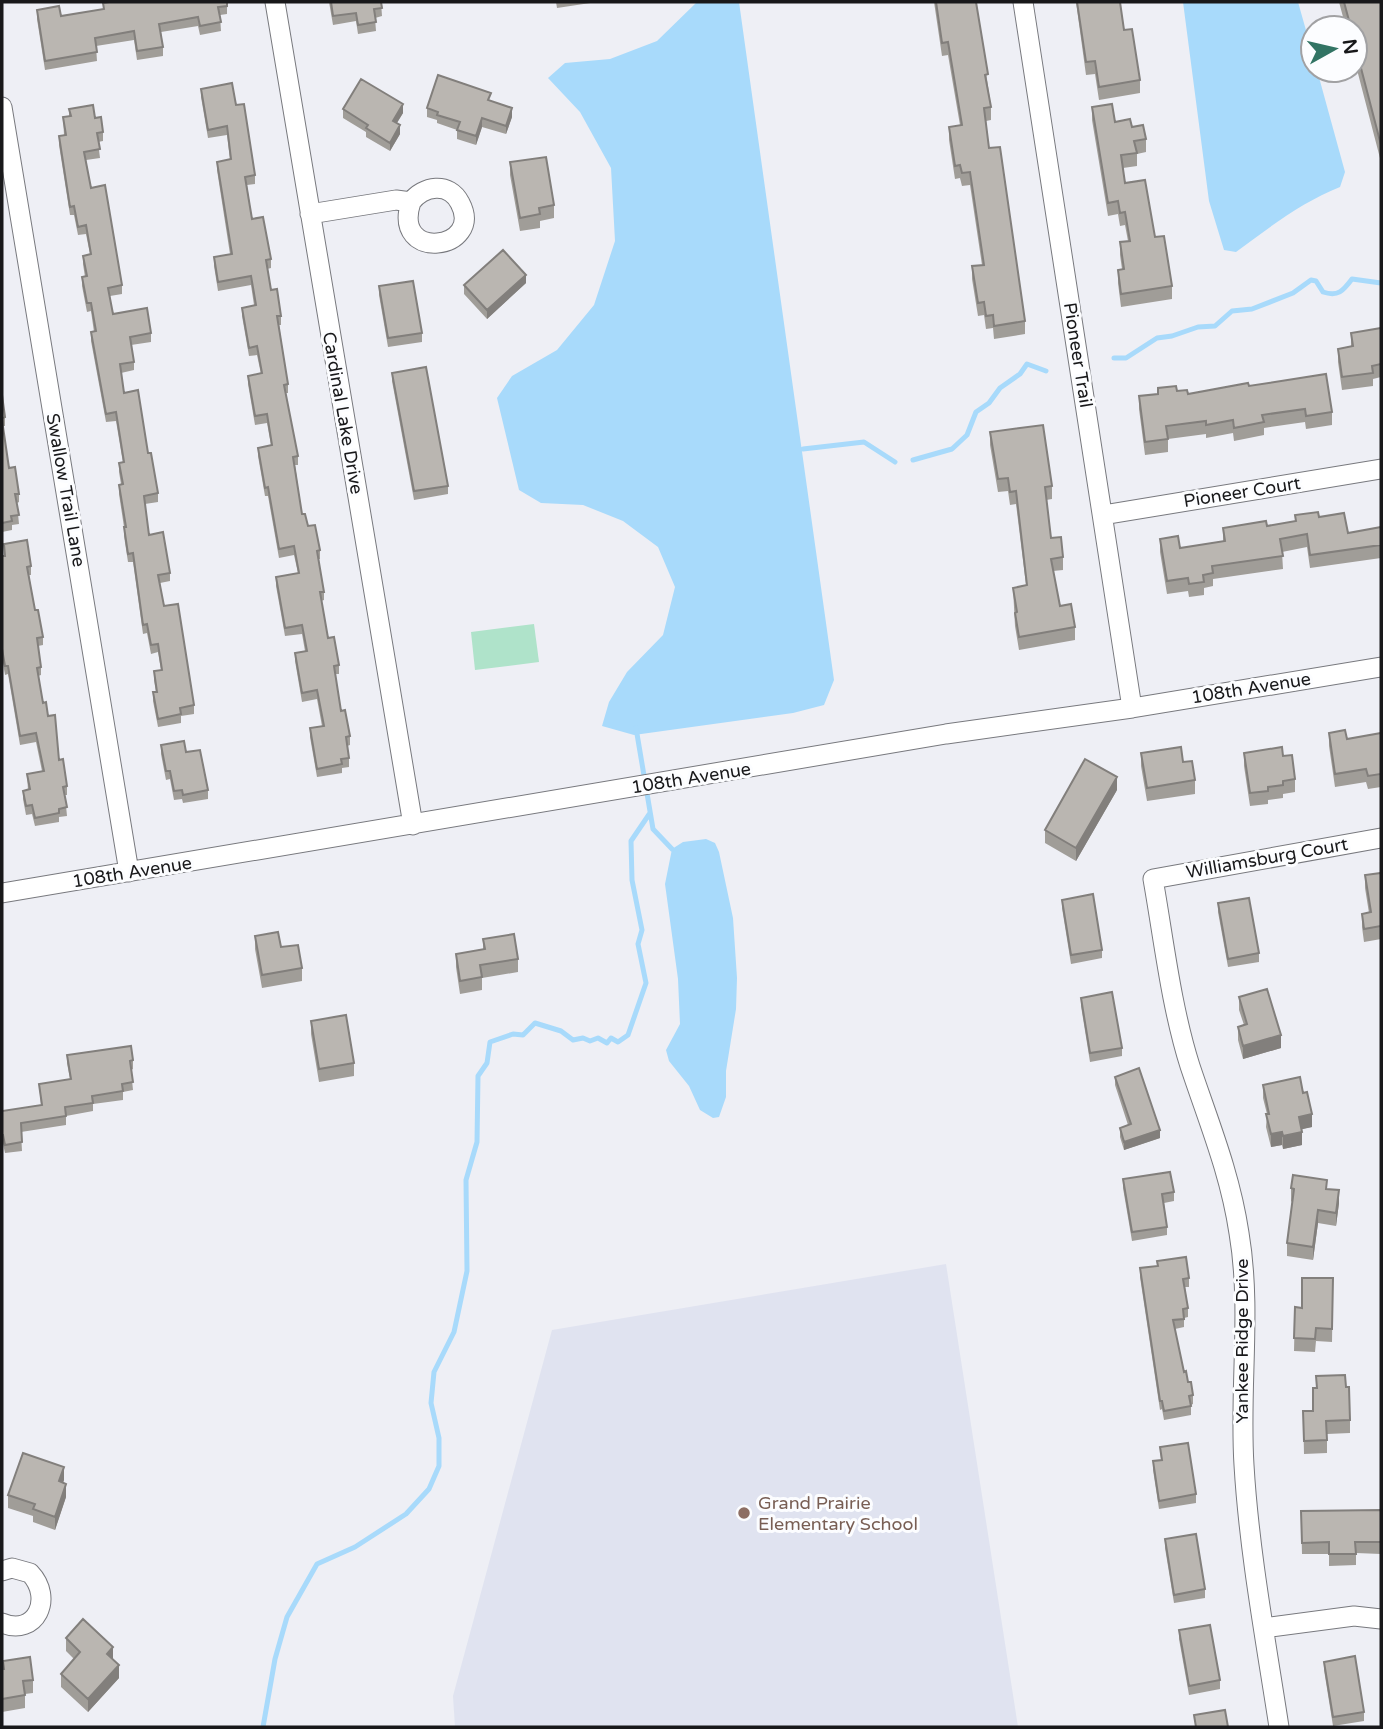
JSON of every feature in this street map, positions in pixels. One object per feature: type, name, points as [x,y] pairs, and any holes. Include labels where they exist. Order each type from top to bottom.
[{"type":"street","name":"Cardinal Lake Drive","points":[[275,2],[413,825]]},
{"type":"street","name":"Pioneer Trail","points":[[1023,2],[1132,708]]},
{"type":"street","name":"Swallow Trail Lane","points":[[2,107],[129,872]]},
{"type":"street","points":[[310,214],[396,200],[411,202]]},
{"type":"street","name":"Pioneer Court","points":[[1102,515],[1381,469]]},
{"type":"street","name":"108th Avenue","points":[[2,893],[946,734],[1132,708],[1381,667]]},
{"type":"street","name":"Williamsburg Court","points":[[1153,879],[1381,838]]},
{"type":"street","name":"Yankee Ridge Drive","points":[[1153,879],[1179,1021],[1190,1065],[1222,1156],[1240,1233],[1245,1310],[1242,1401],[1244,1467],[1279,1727]]},
{"type":"street","points":[[2,1571],[21,1569],[30,1573],[42,1590],[42,1600],[40,1609],[26,1623],[17,1626],[2,1623]]},
{"type":"street","points":[[1264,1628],[1354,1616],[1381,1619]]},
{"type":"shaded area","name":"Grand Prairie Elementary School","points":[[946,1264],[1018,1727],[455,1727],[453,1696],[552,1330]]},
{"type":"green space","points":[[534,624],[539,662],[475,670],[471,632]]},
{"type":"water","points":[[697,2],[739,2],[834,680],[824,705],[793,713],[634,735],[602,726],[609,702],[627,672],[663,635],[675,587],[658,547],[623,521],[583,505],[541,503],[519,490],[497,398],[512,376],[557,350],[594,305],[615,241],[611,168],[580,112],[548,78],[565,63],[610,59],[657,41]]},
{"type":"water","points":[[1183,2],[1298,2],[1301,14],[1299,14],[1299,84],[1321,84],[1345,172],[1340,187],[1299,208],[1236,252],[1224,250],[1209,201]]},
{"type":"water","points":[[706,839],[715,843],[719,852],[733,918],[737,978],[736,1009],[726,1071],[726,1097],[719,1117],[713,1118],[700,1110],[689,1086],[669,1061],[666,1050],[680,1024],[678,979],[665,884],[672,849],[683,842]]},
{"type":"building","points":[[227,2],[227,6],[218,7],[221,22],[200,26],[198,17],[159,24],[163,47],[137,51],[134,31],[95,38],[97,52],[45,61],[37,10],[59,6],[61,16],[104,9],[103,3]]},
{"type":"building","points":[[331,2],[381,2],[382,8],[374,9],[376,22],[358,25],[356,13],[333,16]]},
{"type":"building","points":[[936,2],[976,2],[991,107],[984,108],[989,148],[1000,147],[1025,321],[994,326],[993,315],[986,316],[984,302],[978,303],[972,266],[984,265],[970,172],[962,173],[960,165],[955,166],[949,127],[962,125],[948,42],[942,43]]},
{"type":"building","points":[[1077,2],[1120,2],[1124,30],[1132,29],[1140,80],[1099,87],[1095,61],[1086,62]]},
{"type":"building","points":[[1344,2],[1381,2],[1381,145],[1365,84],[1369,84],[1369,14],[1347,14]]},
{"type":"building","points":[[438,75],[491,93],[488,100],[512,108],[506,126],[482,118],[476,136],[457,130],[460,122],[437,115],[438,112],[427,108]]},
{"type":"building","points":[[361,79],[403,104],[393,121],[400,125],[390,143],[343,109]]},
{"type":"building","points":[[232,83],[236,105],[244,104],[255,175],[245,177],[252,219],[263,217],[271,259],[266,260],[271,290],[277,289],[281,316],[277,316],[288,384],[284,385],[298,456],[293,457],[302,514],[305,514],[308,526],[315,525],[324,592],[320,592],[328,638],[334,637],[339,665],[334,666],[341,711],[345,710],[350,736],[346,737],[349,758],[341,759],[342,764],[317,769],[310,728],[324,726],[317,690],[302,693],[295,653],[307,651],[302,625],[285,628],[276,577],[299,573],[294,546],[279,549],[258,448],[272,445],[267,414],[255,416],[248,376],[262,373],[257,346],[249,348],[242,308],[256,305],[251,276],[218,282],[214,257],[232,254],[217,162],[231,159],[227,126],[208,130],[201,89]]},
{"type":"building","points":[[1112,104],[1115,122],[1130,119],[1132,127],[1143,125],[1146,139],[1134,141],[1137,153],[1121,155],[1125,183],[1145,180],[1155,237],[1164,236],[1172,286],[1121,294],[1118,270],[1124,269],[1120,242],[1130,241],[1125,212],[1120,213],[1118,201],[1108,203],[1092,107]]},
{"type":"building","points":[[93,105],[95,118],[101,117],[103,132],[97,133],[100,149],[84,152],[91,188],[105,185],[122,285],[108,288],[113,314],[147,308],[151,333],[130,337],[134,362],[120,364],[124,393],[138,390],[148,453],[151,453],[158,493],[144,496],[149,535],[163,532],[170,573],[158,575],[164,606],[178,604],[194,705],[180,708],[181,714],[158,719],[153,692],[157,692],[154,671],[162,670],[158,644],[151,645],[147,624],[143,625],[133,553],[128,554],[119,485],[123,484],[119,463],[124,462],[116,412],[106,414],[91,332],[96,331],[91,303],[87,303],[82,277],[87,276],[83,256],[91,254],[86,225],[78,227],[74,206],[70,207],[59,136],[66,135],[63,117],[71,116],[69,109]]},
{"type":"building","points":[[546,157],[554,205],[539,208],[540,214],[520,218],[510,162]]},
{"type":"building","points":[[503,250],[526,275],[487,310],[464,285]]},
{"type":"building","points":[[413,281],[422,333],[388,338],[379,286]]},
{"type":"building","points":[[1381,328],[1381,364],[1372,366],[1373,373],[1342,377],[1338,349],[1353,346],[1351,333]]},
{"type":"building","points":[[426,367],[448,486],[414,491],[392,373]]},
{"type":"building","points":[[1326,374],[1332,412],[1306,416],[1305,409],[1262,415],[1264,422],[1234,428],[1233,420],[1206,425],[1206,421],[1166,426],[1168,439],[1145,442],[1139,396],[1158,394],[1158,388],[1176,386],[1177,391],[1187,390],[1188,394],[1248,383],[1249,386]]},
{"type":"building","points":[[2,395],[5,417],[2,418]]},
{"type":"building","points":[[2,420],[9,468],[15,467],[19,494],[15,494],[19,515],[11,516],[12,521],[2,523]]},
{"type":"building","points":[[1043,425],[1052,486],[1045,487],[1051,538],[1061,537],[1063,557],[1051,559],[1060,606],[1071,604],[1075,627],[1019,637],[1013,588],[1027,585],[1016,491],[1010,492],[1008,478],[998,479],[990,432]]},
{"type":"building","points":[[1318,512],[1319,517],[1344,513],[1348,533],[1381,527],[1381,545],[1310,555],[1307,534],[1280,539],[1283,556],[1212,566],[1213,573],[1203,575],[1204,582],[1189,584],[1188,578],[1167,581],[1160,539],[1178,536],[1180,548],[1225,541],[1223,528],[1266,521],[1267,526],[1296,521],[1295,515]]},
{"type":"building","points":[[27,540],[31,566],[27,567],[43,637],[37,638],[41,667],[37,668],[43,703],[46,702],[48,716],[55,715],[59,760],[63,759],[67,786],[63,787],[67,807],[59,809],[59,813],[35,818],[32,805],[26,806],[23,791],[30,789],[27,774],[44,771],[36,733],[20,736],[8,666],[5,666],[2,649],[4,544]]},
{"type":"building","points":[[1345,730],[1347,739],[1381,733],[1381,774],[1368,776],[1366,769],[1335,774],[1329,733]]},
{"type":"building","points":[[184,741],[186,752],[200,750],[208,790],[183,795],[182,790],[174,791],[170,771],[166,771],[161,745]]},
{"type":"building","points":[[1181,747],[1183,762],[1192,761],[1195,780],[1147,788],[1141,753]]},
{"type":"building","points":[[1282,747],[1283,756],[1292,755],[1295,779],[1283,781],[1283,785],[1268,787],[1268,791],[1250,793],[1244,753]]},
{"type":"building","points":[[1085,759],[1117,777],[1076,848],[1045,830]]},
{"type":"building","points":[[1381,873],[1381,926],[1364,929],[1362,914],[1371,912],[1365,875]]},
{"type":"building","points":[[1093,894],[1102,950],[1071,955],[1062,900]]},
{"type":"building","points":[[1249,898],[1259,953],[1228,959],[1218,903]]},
{"type":"building","points":[[278,932],[281,947],[298,945],[302,968],[262,975],[255,936]]},
{"type":"building","points":[[514,934],[518,959],[480,965],[482,977],[460,981],[456,954],[485,949],[483,939]]},
{"type":"building","points":[[1267,989],[1281,1035],[1243,1046],[1238,1027],[1247,1024],[1239,997]]},
{"type":"building","points":[[1112,992],[1122,1048],[1090,1053],[1081,998]]},
{"type":"building","points":[[346,1015],[354,1063],[319,1069],[311,1021]]},
{"type":"building","points":[[131,1046],[133,1082],[122,1084],[123,1091],[92,1096],[93,1103],[65,1107],[66,1116],[21,1123],[22,1142],[5,1145],[2,1135],[2,1111],[42,1105],[39,1084],[71,1079],[67,1055]]},
{"type":"building","points":[[1139,1068],[1160,1130],[1124,1142],[1120,1128],[1131,1124],[1115,1077]]},
{"type":"building","points":[[1300,1077],[1312,1114],[1299,1117],[1302,1132],[1283,1136],[1282,1132],[1271,1134],[1263,1085]]},
{"type":"building","points":[[1170,1172],[1174,1192],[1162,1194],[1167,1227],[1132,1232],[1123,1179]]},
{"type":"building","points":[[1293,1175],[1327,1180],[1326,1189],[1339,1190],[1336,1213],[1318,1210],[1313,1247],[1287,1243],[1294,1189],[1291,1188]]},
{"type":"building","points":[[1186,1257],[1189,1278],[1183,1279],[1188,1308],[1183,1309],[1184,1319],[1173,1320],[1184,1372],[1186,1371],[1188,1382],[1191,1382],[1193,1395],[1189,1396],[1191,1406],[1164,1411],[1160,1401],[1140,1268],[1158,1266],[1157,1261]]},
{"type":"building","points":[[1302,1278],[1333,1278],[1332,1329],[1316,1328],[1315,1339],[1294,1338],[1295,1307],[1302,1308]]},
{"type":"building","points":[[1345,1375],[1346,1387],[1349,1387],[1350,1420],[1326,1421],[1327,1440],[1304,1441],[1303,1411],[1313,1411],[1316,1376]]},
{"type":"building","points":[[1188,1443],[1196,1494],[1159,1501],[1153,1461],[1162,1460],[1160,1447]]},
{"type":"building","points":[[23,1453],[64,1467],[59,1481],[66,1484],[55,1517],[33,1509],[35,1504],[8,1495]]},
{"type":"building","points":[[1381,1510],[1381,1542],[1355,1542],[1356,1554],[1329,1554],[1329,1542],[1302,1543],[1301,1511]]},
{"type":"building","points":[[1196,1534],[1205,1589],[1174,1595],[1165,1539]]},
{"type":"building","points":[[83,1619],[113,1647],[107,1654],[119,1665],[88,1699],[61,1674],[80,1652],[66,1638]]},
{"type":"building","points":[[1210,1625],[1220,1680],[1189,1686],[1179,1630]]},
{"type":"building","points":[[1355,1656],[1364,1712],[1333,1717],[1324,1662]]},
{"type":"building","points":[[30,1657],[33,1680],[23,1681],[25,1695],[2,1699],[3,1661]]},
{"type":"building","points":[[1225,1710],[1228,1727],[1196,1727],[1194,1715]]},
{"type":"waterway","points":[[1114,358],[1126,358],[1157,338],[1198,327],[1215,326],[1232,311],[1252,309],[1293,293],[1311,280],[1316,281],[1323,292],[1333,294],[1343,290],[1352,279],[1381,283]]},
{"type":"waterway","points":[[913,460],[952,449],[967,435],[976,412],[989,403],[1000,388],[1020,374],[1027,364],[1046,371]]},
{"type":"waterway","points":[[803,449],[864,442],[895,462]]},
{"type":"waterway","points":[[636,728],[653,829],[672,849]]},
{"type":"waterway","points":[[263,1727],[275,1659],[287,1617],[317,1564],[355,1547],[406,1514],[429,1489],[439,1466],[439,1438],[431,1403],[434,1372],[454,1332],[467,1271],[466,1180],[477,1142],[478,1076],[487,1063],[490,1042],[513,1034],[523,1035],[535,1023],[561,1031],[573,1040],[583,1038],[590,1041],[598,1038],[607,1043],[611,1038],[618,1042],[628,1035],[646,983],[638,944],[642,930],[632,880],[631,841],[650,813]]},
{"type":"place","name":"Grand Prairie Elementary School","points":[[744,1513]]}]
